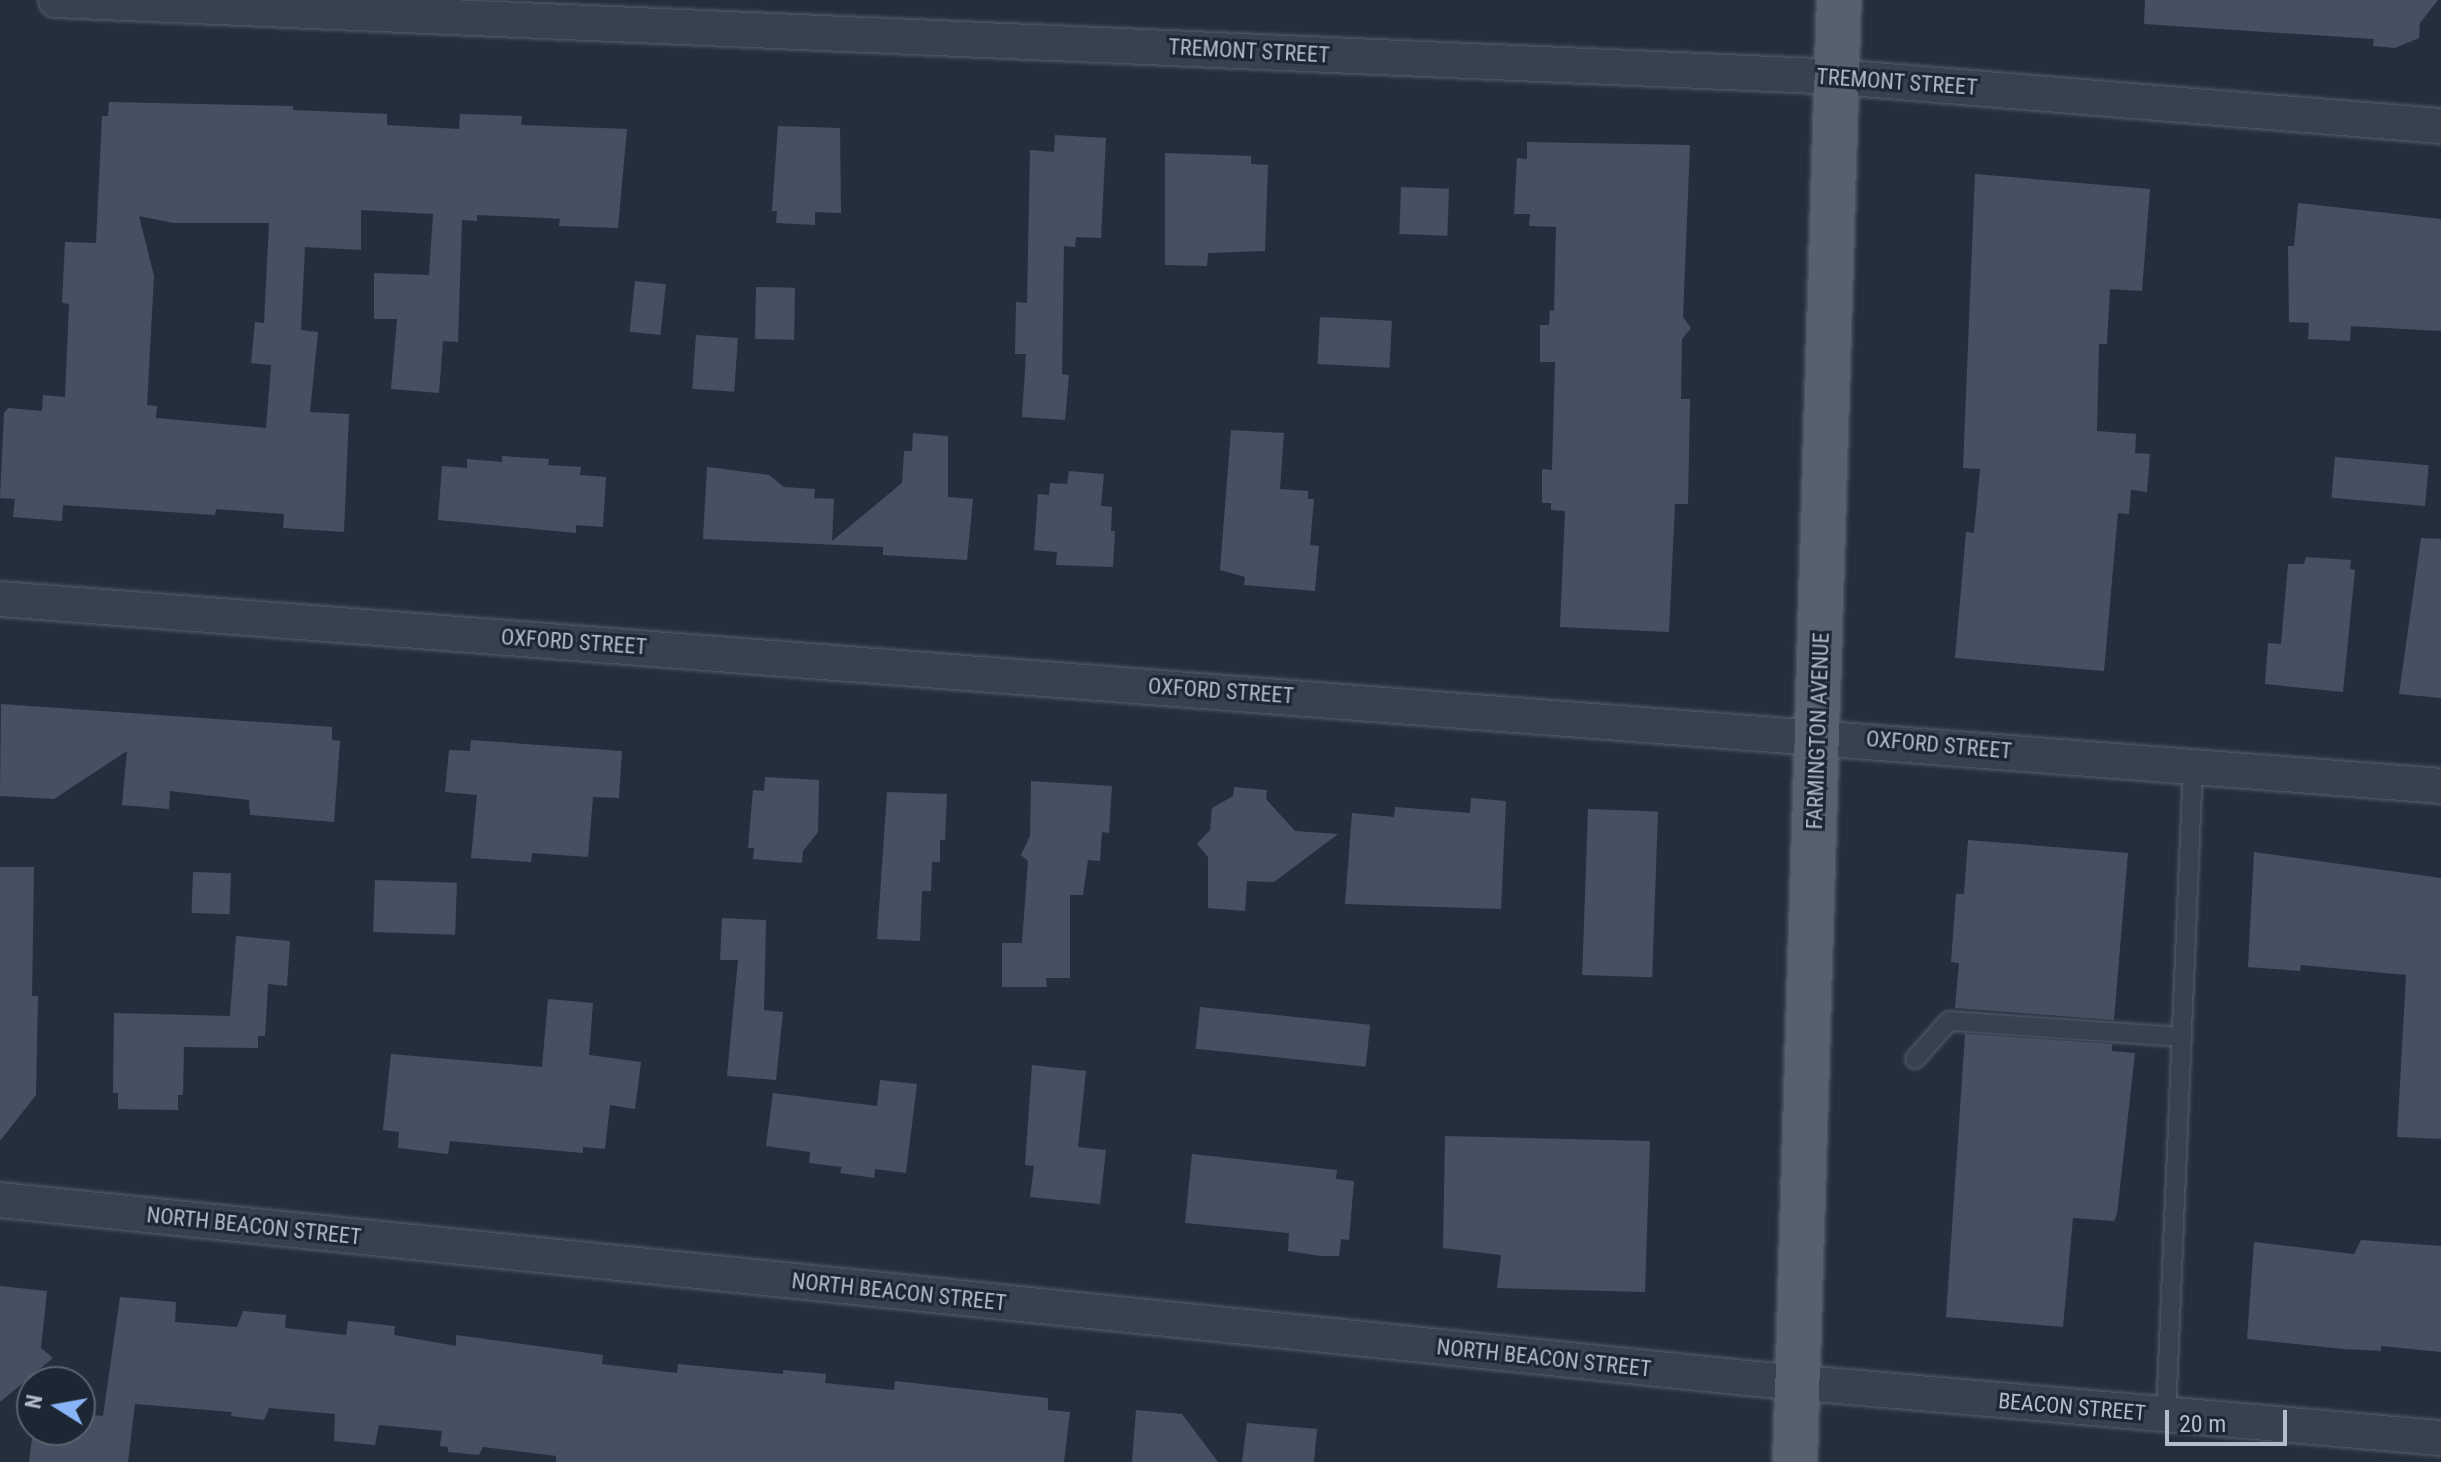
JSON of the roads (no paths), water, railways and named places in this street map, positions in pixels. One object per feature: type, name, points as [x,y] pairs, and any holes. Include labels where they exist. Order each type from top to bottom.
[{"type":"main road","name":"FARMINGTON AVENUE","points":[[1795,1462],[1839,0]]},
{"type":"street","name":"TREMONT STREET","points":[[56,0],[1838,77],[2441,126]]},
{"type":"street","name":"OXFORD STREET","points":[[0,599],[2441,786]]},
{"type":"street","name":"NORTH BEACON STREET","points":[[0,1200],[1798,1384]]},
{"type":"street","name":"BEACON STREET","points":[[1798,1384],[2441,1438]]},
{"type":"lane","points":[[2166,1415],[2193,765]]},
{"type":"lane","points":[[1915,1059],[1949,1021],[2182,1037]]}]
